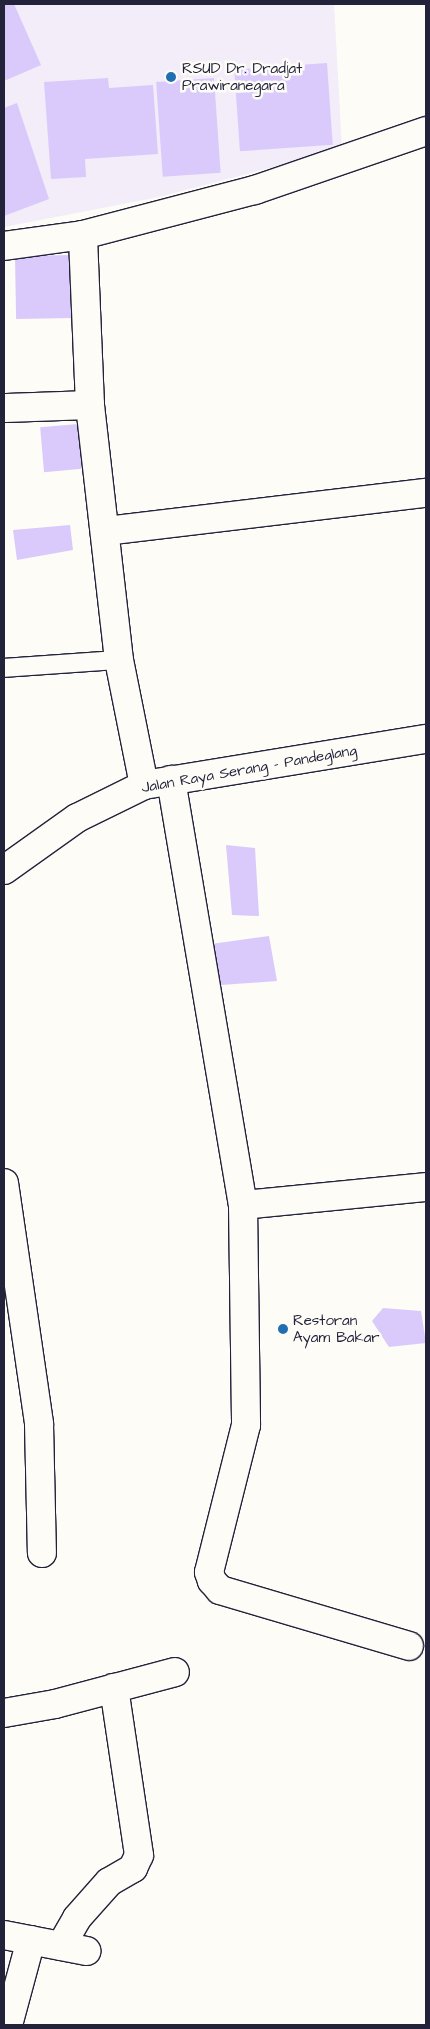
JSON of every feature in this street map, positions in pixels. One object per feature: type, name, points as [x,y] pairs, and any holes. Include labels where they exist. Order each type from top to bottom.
[{"type":"street","points":[[4,246],[83,235],[255,190],[426,131]]},
{"type":"street","points":[[83,235],[90,405],[106,531],[119,660],[144,785]]},
{"type":"street","points":[[4,408],[90,405]]},
{"type":"street","points":[[106,531],[426,494]]},
{"type":"street","name":"Jalan Raya Serang - Pandeglang","points":[[4,870],[77,818],[144,785],[426,739]]},
{"type":"street","points":[[171,780],[243,1205],[246,1425],[209,1572],[212,1581],[220,1590],[409,1646]]},
{"type":"street","points":[[4,1183],[39,1424],[42,1554]]},
{"type":"street","points":[[243,1205],[426,1187]]},
{"type":"street","points":[[4,1713],[55,1704],[175,1672]]},
{"type":"street","points":[[4,1935],[73,1949],[77,1918],[109,1882],[133,1868],[139,1855],[114,1688]]},
{"type":"street","points":[[8,2025],[32,1940]]},
{"type":"lane","points":[[4,668],[119,660]]},
{"type":"shaded area","name":"RSUD Dr. Dradjat Prawiranegara","points":[[4,4],[334,4],[342,149],[159,197],[4,227]]},
{"type":"building","points":[[4,4],[14,4],[41,65],[4,81]]},
{"type":"building","points":[[327,63],[333,145],[240,151],[234,69]]},
{"type":"building","points":[[108,78],[109,88],[153,85],[158,154],[85,159],[86,177],[51,179],[44,82]]},
{"type":"building","points":[[214,78],[221,173],[163,177],[156,82]]},
{"type":"building","points":[[17,103],[49,199],[4,216],[4,108]]},
{"type":"building","points":[[72,255],[73,318],[16,319],[15,256]]},
{"type":"building","points":[[78,424],[82,469],[44,472],[40,427]]},
{"type":"building","points":[[70,525],[73,550],[17,560],[13,530]]},
{"type":"building","points":[[226,845],[255,848],[259,916],[232,915]]},
{"type":"building","points":[[269,936],[277,981],[221,985],[211,944]]},
{"type":"building","points":[[383,1308],[421,1311],[426,1343],[389,1347],[372,1321]]},
{"type":"place","name":"RSUD Dr. Dradjat Prawiranegara","points":[[171,77]]},
{"type":"place","name":"Restoran Ayam Bakar","points":[[283,1329]]}]
